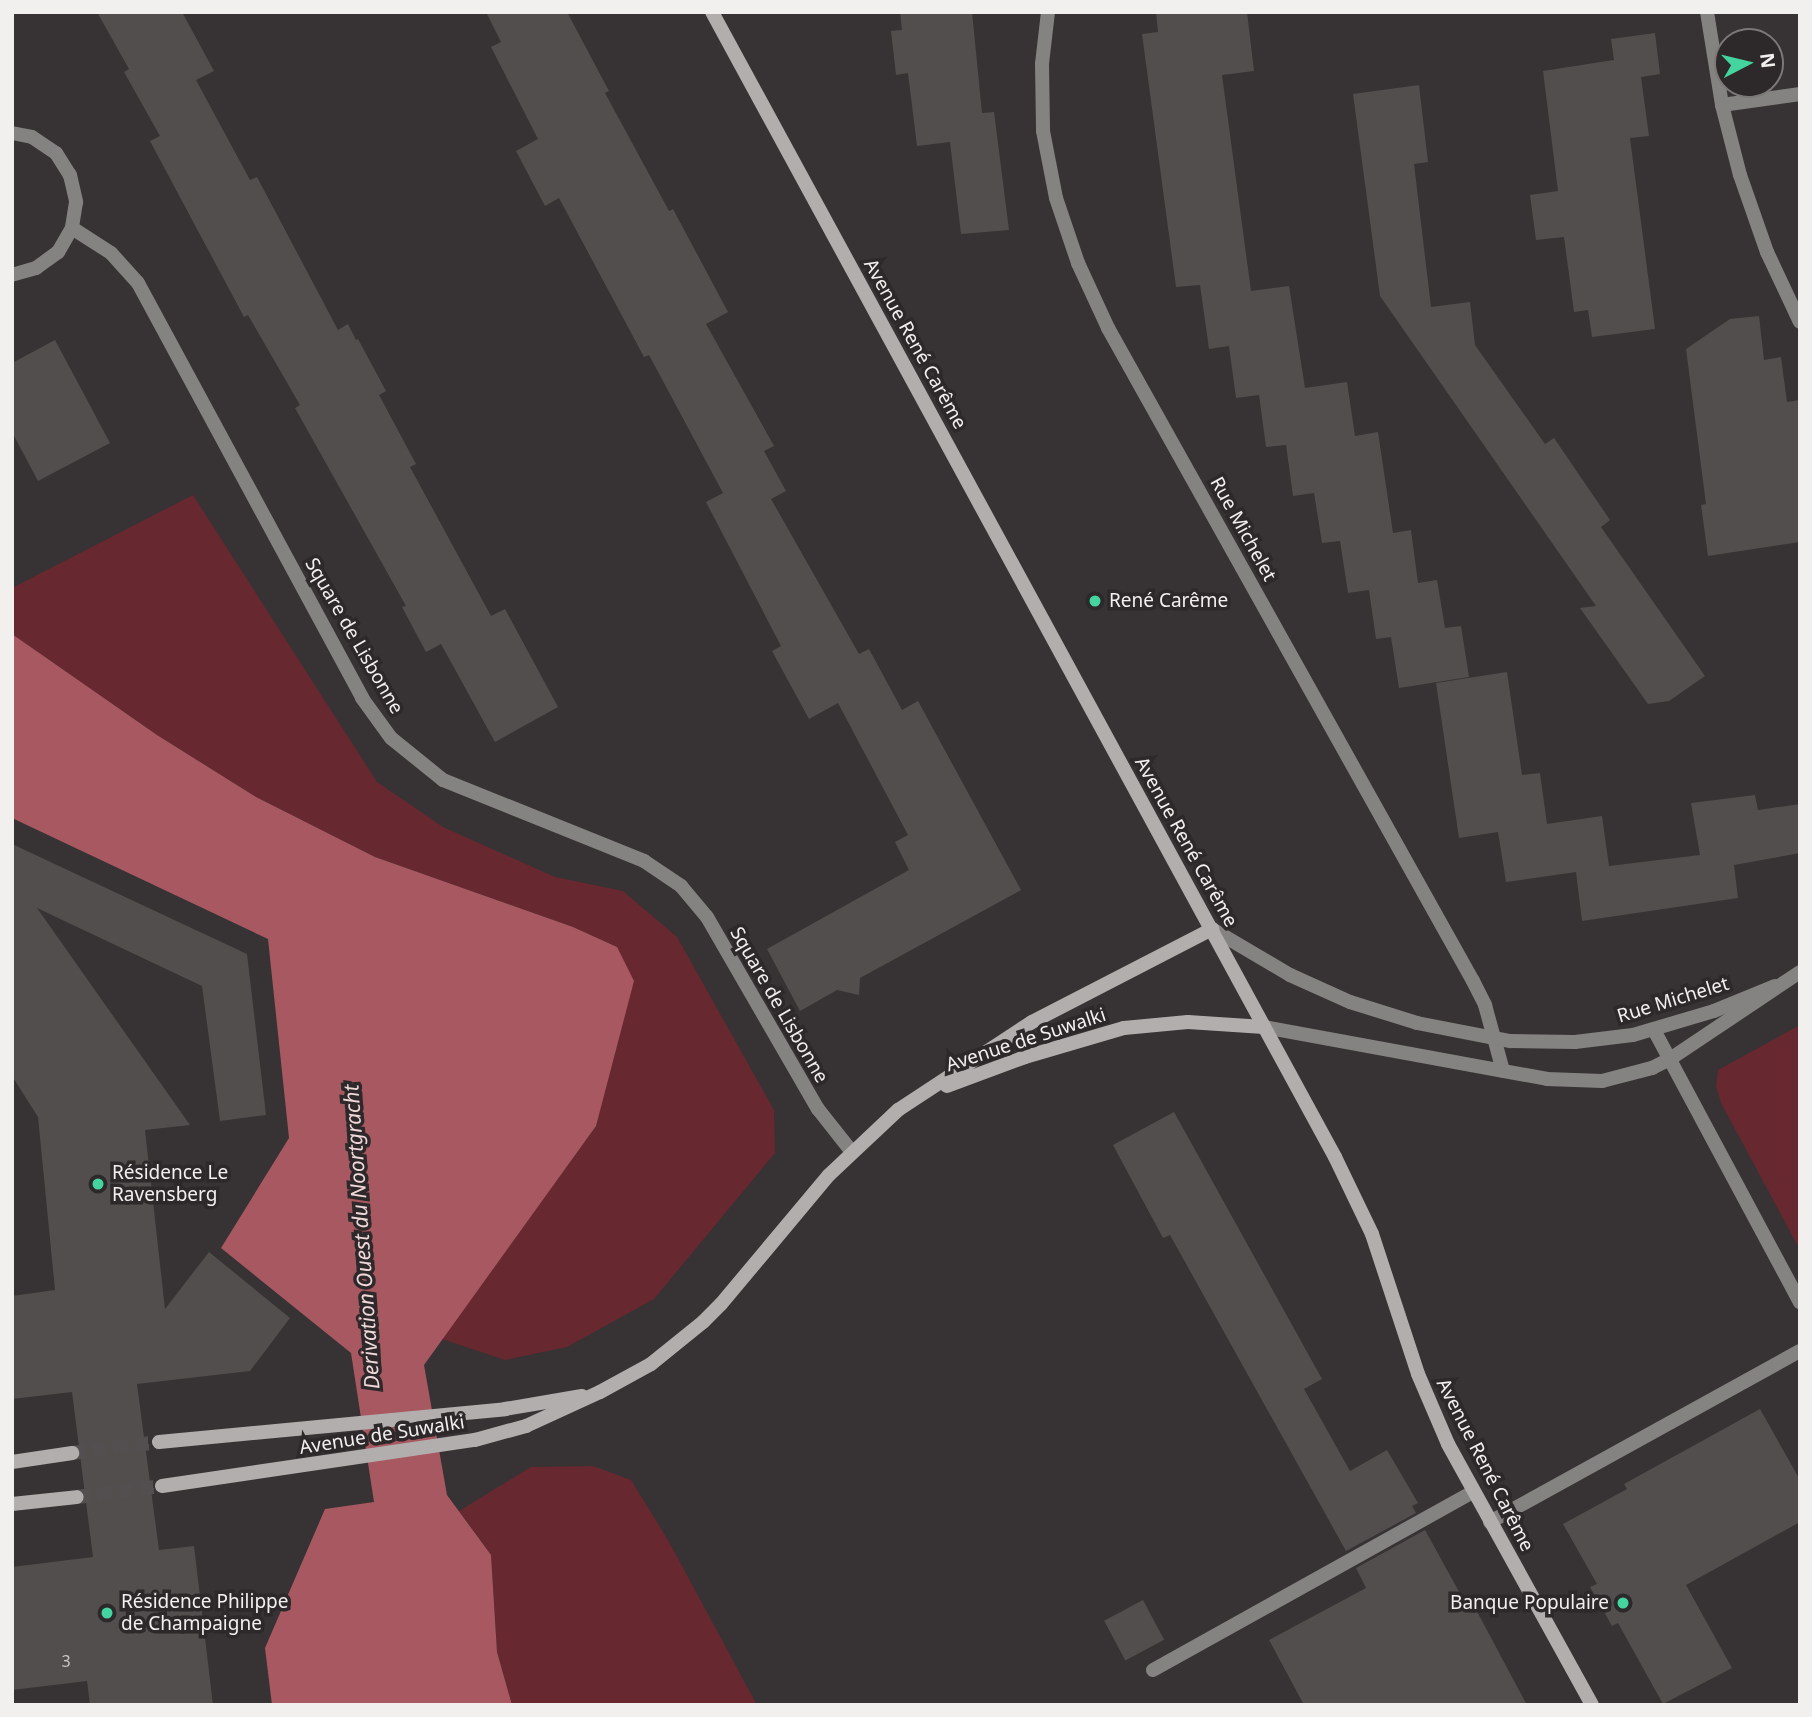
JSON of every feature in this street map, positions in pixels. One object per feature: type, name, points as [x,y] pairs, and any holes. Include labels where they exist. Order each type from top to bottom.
[{"type":"street","name":"Avenue René Carême","points":[[712,12],[1212,929],[1364,1216],[1426,1396],[1473,1492],[1592,1705]]},
{"type":"street","name":"Rue Michelet","points":[[1048,12],[1042,64],[1043,131],[1056,198],[1078,263],[1108,328],[1473,981],[1495,1039],[1503,1071]]},
{"type":"street","points":[[1707,12],[1722,105],[1753,215],[1800,322]]},
{"type":"street","points":[[1722,105],[1800,94]]},
{"type":"street","points":[[12,132],[44,144],[64,163],[75,188],[72,228],[66,241],[48,261],[36,268],[12,275]]},
{"type":"street","name":"Square de Lisbonne","points":[[72,228],[111,253],[138,283],[362,698],[391,738],[425,768],[460,789],[644,861],[681,886],[707,917],[802,1084],[832,1130],[852,1152]]},
{"type":"street","name":"Rue Michelet","points":[[1212,929],[1290,975],[1341,999],[1418,1023],[1495,1039],[1538,1044],[1575,1042],[1654,1030],[1714,1011],[1775,986]]},
{"type":"street","name":"Avenue de Suwalki","points":[[162,1486],[449,1445],[526,1426],[600,1392],[651,1364],[712,1313],[852,1152],[898,1110],[1032,1022],[1212,929]]},
{"type":"street","name":"Rue Michelet","points":[[1264,1027],[1558,1080],[1602,1080],[1652,1068],[1670,1059],[1775,986],[1800,972]]},
{"type":"street","name":"Avenue de Suwalki","points":[[927,1093],[1025,1057],[1124,1028],[1188,1022],[1264,1027]]},
{"type":"street","points":[[1654,1030],[1800,1302]]},
{"type":"street","points":[[1490,1522],[1800,1351]]},
{"type":"street","name":"Avenue de Suwalki","points":[[159,1442],[347,1426],[527,1405],[600,1392]]},
{"type":"street","points":[[12,1462],[72,1453]]},
{"type":"street","points":[[1153,1670],[1473,1492]]},
{"type":"street","points":[[12,1504],[77,1497]]},
{"type":"shaded area","points":[[193,495],[377,782],[443,827],[555,877],[623,891],[677,937],[774,1110],[775,1153],[654,1299],[567,1347],[505,1360],[442,1339],[596,1126],[617,947],[573,927],[375,857],[256,797],[157,735],[12,634],[12,588]]},
{"type":"shaded area","points":[[1800,1025],[1800,1250],[1721,1103],[1716,1086],[1718,1070]]},
{"type":"shaded area","points":[[593,1466],[631,1480],[668,1540],[757,1705],[512,1705],[497,1652],[491,1555],[459,1511],[531,1467]]},
{"type":"water","name":"Derivation Ouest du Noortgracht","points":[[12,634],[157,735],[256,797],[375,857],[573,927],[617,947],[634,981],[596,1126],[424,1365],[447,1495],[491,1555],[497,1652],[512,1705],[272,1705],[265,1648],[325,1509],[374,1502],[351,1353],[221,1248],[289,1138],[268,939],[12,818]]},
{"type":"building","points":[[97,12],[182,12],[214,71],[196,80],[250,180],[257,177],[338,330],[348,324],[356,340],[358,339],[386,391],[379,395],[416,464],[410,467],[491,616],[505,609],[558,707],[495,742],[441,644],[426,652],[402,607],[406,606],[295,408],[300,405],[248,315],[244,317],[150,141],[160,136],[124,72],[129,69]]},
{"type":"building","points":[[486,12],[567,12],[609,91],[605,93],[669,211],[673,209],[728,312],[706,324],[774,446],[764,451],[786,491],[771,499],[859,654],[869,649],[902,710],[918,701],[1021,890],[860,978],[859,995],[837,990],[800,1011],[767,949],[909,870],[895,842],[908,835],[838,703],[809,719],[772,651],[781,646],[706,502],[723,493],[649,355],[644,357],[559,198],[545,206],[516,151],[538,139],[491,47],[501,42]]},
{"type":"building","points":[[900,12],[972,12],[982,113],[994,112],[1009,230],[961,234],[950,142],[917,146],[908,73],[896,75],[891,31],[902,30]]},
{"type":"building","points":[[1156,12],[1247,12],[1254,71],[1222,75],[1251,291],[1289,286],[1305,388],[1347,382],[1355,436],[1378,432],[1393,533],[1411,530],[1418,583],[1437,580],[1445,628],[1461,626],[1469,677],[1399,688],[1391,637],[1376,639],[1369,590],[1348,593],[1340,541],[1322,543],[1314,493],[1293,496],[1286,445],[1266,447],[1259,395],[1236,398],[1229,346],[1209,349],[1200,285],[1176,287],[1142,34],[1158,32]]},
{"type":"building","points":[[1655,33],[1660,74],[1641,77],[1649,136],[1630,138],[1655,329],[1592,337],[1588,310],[1574,312],[1564,237],[1536,240],[1530,195],[1558,191],[1543,71],[1614,60],[1611,39]]},
{"type":"building","points":[[1419,85],[1428,162],[1414,164],[1431,307],[1470,302],[1475,345],[1545,444],[1554,438],[1610,520],[1601,527],[1705,676],[1669,701],[1648,704],[1580,608],[1596,606],[1380,296],[1353,94]]},
{"type":"building","points":[[1759,316],[1764,360],[1781,357],[1787,402],[1800,400],[1800,542],[1708,556],[1701,505],[1706,504],[1686,349],[1730,319]]},
{"type":"building","points":[[55,340],[110,443],[38,481],[12,432],[12,363]]},
{"type":"building","points":[[1507,672],[1522,775],[1540,773],[1547,824],[1602,816],[1609,866],[1700,855],[1691,803],[1755,795],[1758,810],[1800,804],[1800,853],[1734,865],[1738,898],[1582,921],[1576,872],[1506,882],[1498,832],[1459,838],[1436,683]]},
{"type":"building","points":[[12,844],[247,954],[266,1115],[220,1121],[202,986],[37,908],[190,1125],[145,1130],[165,1309],[209,1252],[290,1318],[250,1371],[137,1384],[159,1550],[194,1546],[213,1705],[90,1705],[87,1681],[12,1690],[12,1567],[93,1557],[72,1392],[12,1399],[12,1296],[55,1290],[38,1117],[12,1076]]},
{"type":"building","points":[[1174,1112],[1322,1379],[1304,1389],[1350,1471],[1387,1450],[1418,1503],[1412,1506],[1416,1513],[1346,1551],[1170,1235],[1163,1238],[1113,1145]]},
{"type":"building","points":[[1760,1409],[1800,1480],[1800,1522],[1686,1585],[1732,1668],[1663,1704],[1618,1623],[1612,1626],[1590,1587],[1597,1584],[1563,1524],[1627,1489],[1624,1484]]},
{"type":"building","points":[[1425,1530],[1468,1608],[1473,1604],[1527,1705],[1304,1705],[1269,1640],[1366,1588],[1356,1568]]},
{"type":"building","points":[[1143,1600],[1164,1640],[1125,1660],[1104,1621]]},
{"type":"tunnel","points":[[72,1453],[159,1442]]},
{"type":"tunnel","points":[[77,1497],[162,1486]]},
{"type":"place","name":"René Carême","points":[[1095,601]]},
{"type":"place","name":"Résidence Le Ravensberg","points":[[98,1184]]},
{"type":"place","name":"Banque Populaire","points":[[1623,1603]]},
{"type":"place","name":"Résidence Philippe de Champaigne","points":[[107,1613]]}]
